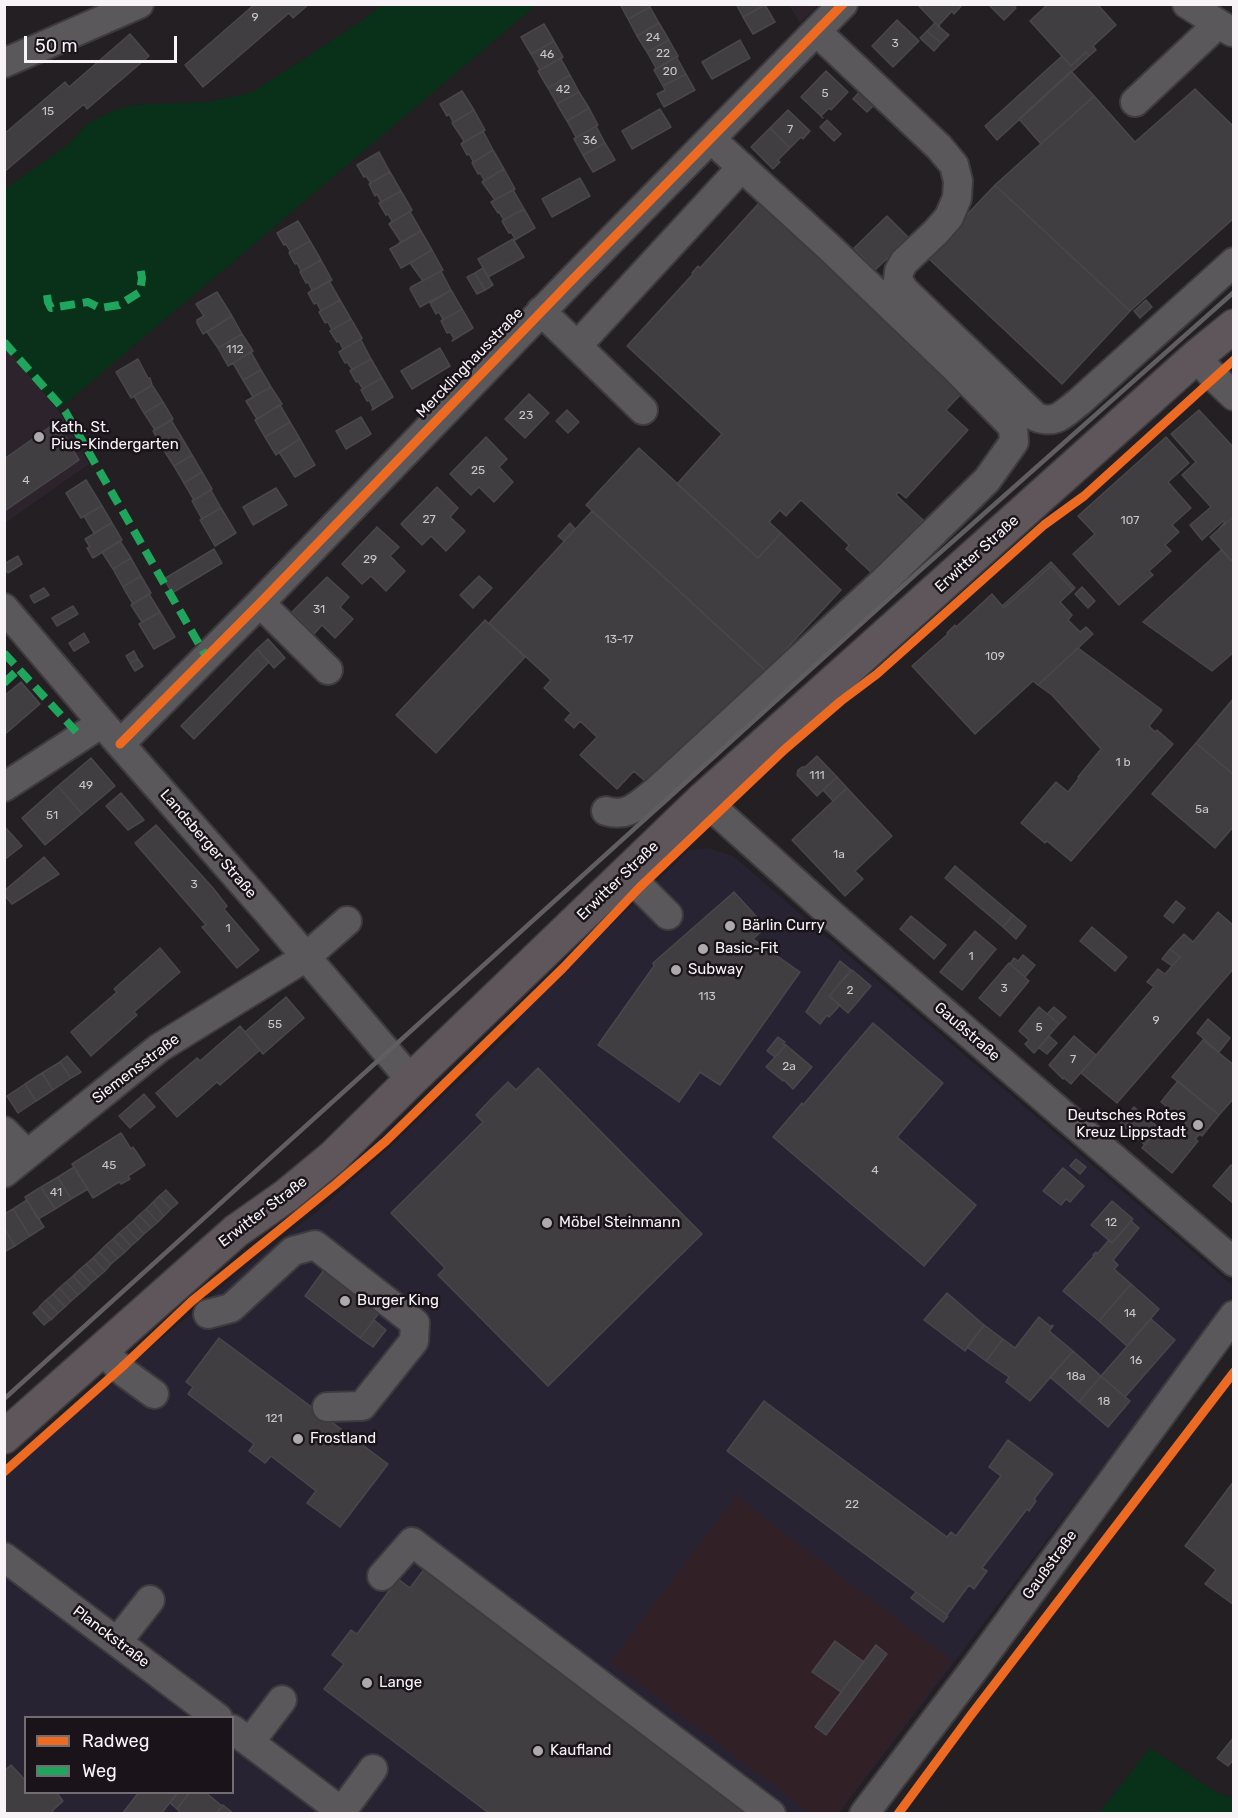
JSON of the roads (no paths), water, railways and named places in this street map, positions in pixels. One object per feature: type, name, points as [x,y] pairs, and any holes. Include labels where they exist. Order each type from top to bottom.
[{"type":"main road","name":"Erwitter Straße","points":[[4,1437],[236,1231],[287,1195],[333,1157],[703,799],[1233,326]]},
{"type":"street","points":[[4,63],[139,4]]},
{"type":"street","name":"Mercklinghausstraße","points":[[4,787],[111,733],[260,603],[541,311],[843,4]]},
{"type":"street","points":[[1135,102],[1226,28],[1187,4]]},
{"type":"street","points":[[817,32],[939,147],[954,165],[958,181],[957,198],[949,217],[904,262],[899,271],[898,280],[904,290],[1036,417],[1046,421],[1058,418],[1079,402],[1233,262]]},
{"type":"street","points":[[606,811],[616,814],[624,813],[664,784],[884,581],[987,480],[1014,442],[1012,427],[956,369],[831,249],[711,139]]},
{"type":"street","points":[[577,345],[742,167]]},
{"type":"street","points":[[541,311],[643,410]]},
{"type":"street","points":[[1196,357],[1233,396]]},
{"type":"street","points":[[260,603],[328,670]]},
{"type":"street","name":"Landsberger Straße","points":[[4,608],[411,1080]]},
{"type":"street","name":"Gaußstraße","points":[[703,799],[834,917],[1233,1262]]},
{"type":"street","points":[[626,873],[668,915]]},
{"type":"street","name":"Siemensstraße","points":[[4,1173],[159,1048],[306,957],[347,921]]},
{"type":"street","points":[[4,1131],[27,1154]]},
{"type":"street","points":[[176,1284],[211,1317],[231,1308],[292,1251],[315,1245],[415,1323],[414,1341],[362,1406],[327,1407]]},
{"type":"street","name":"Gaußstraße","points":[[864,1814],[978,1664],[1233,1315]]},
{"type":"street","points":[[101,1349],[125,1373],[154,1394]]},
{"type":"street","points":[[382,1576],[412,1542],[771,1814]]},
{"type":"street","name":"Planckstraße","points":[[4,1557],[215,1716]]},
{"type":"street","points":[[117,1642],[150,1600]]},
{"type":"street","points":[[282,1700],[242,1735],[344,1812],[373,1769]]},
{"type":"railway","points":[[4,1399],[916,574],[1234,292]]},
{"type":"place","name":"Kath. St. Pius-Kindergarten","points":[[39,437]]},
{"type":"place","name":"Bärlin Curry","points":[[730,926]]},
{"type":"place","name":"Basic-Fit","points":[[703,949]]},
{"type":"place","name":"Subway","points":[[676,970]]},
{"type":"place","name":"Deutsches Rotes Kreuz Lippstadt","points":[[1198,1125]]},
{"type":"place","name":"Möbel Steinmann","points":[[547,1223]]},
{"type":"place","name":"Burger King","points":[[345,1301]]},
{"type":"place","name":"Frostland","points":[[298,1439]]},
{"type":"place","name":"Lange","points":[[367,1683]]},
{"type":"place","name":"Kaufland","points":[[538,1751]]}]
